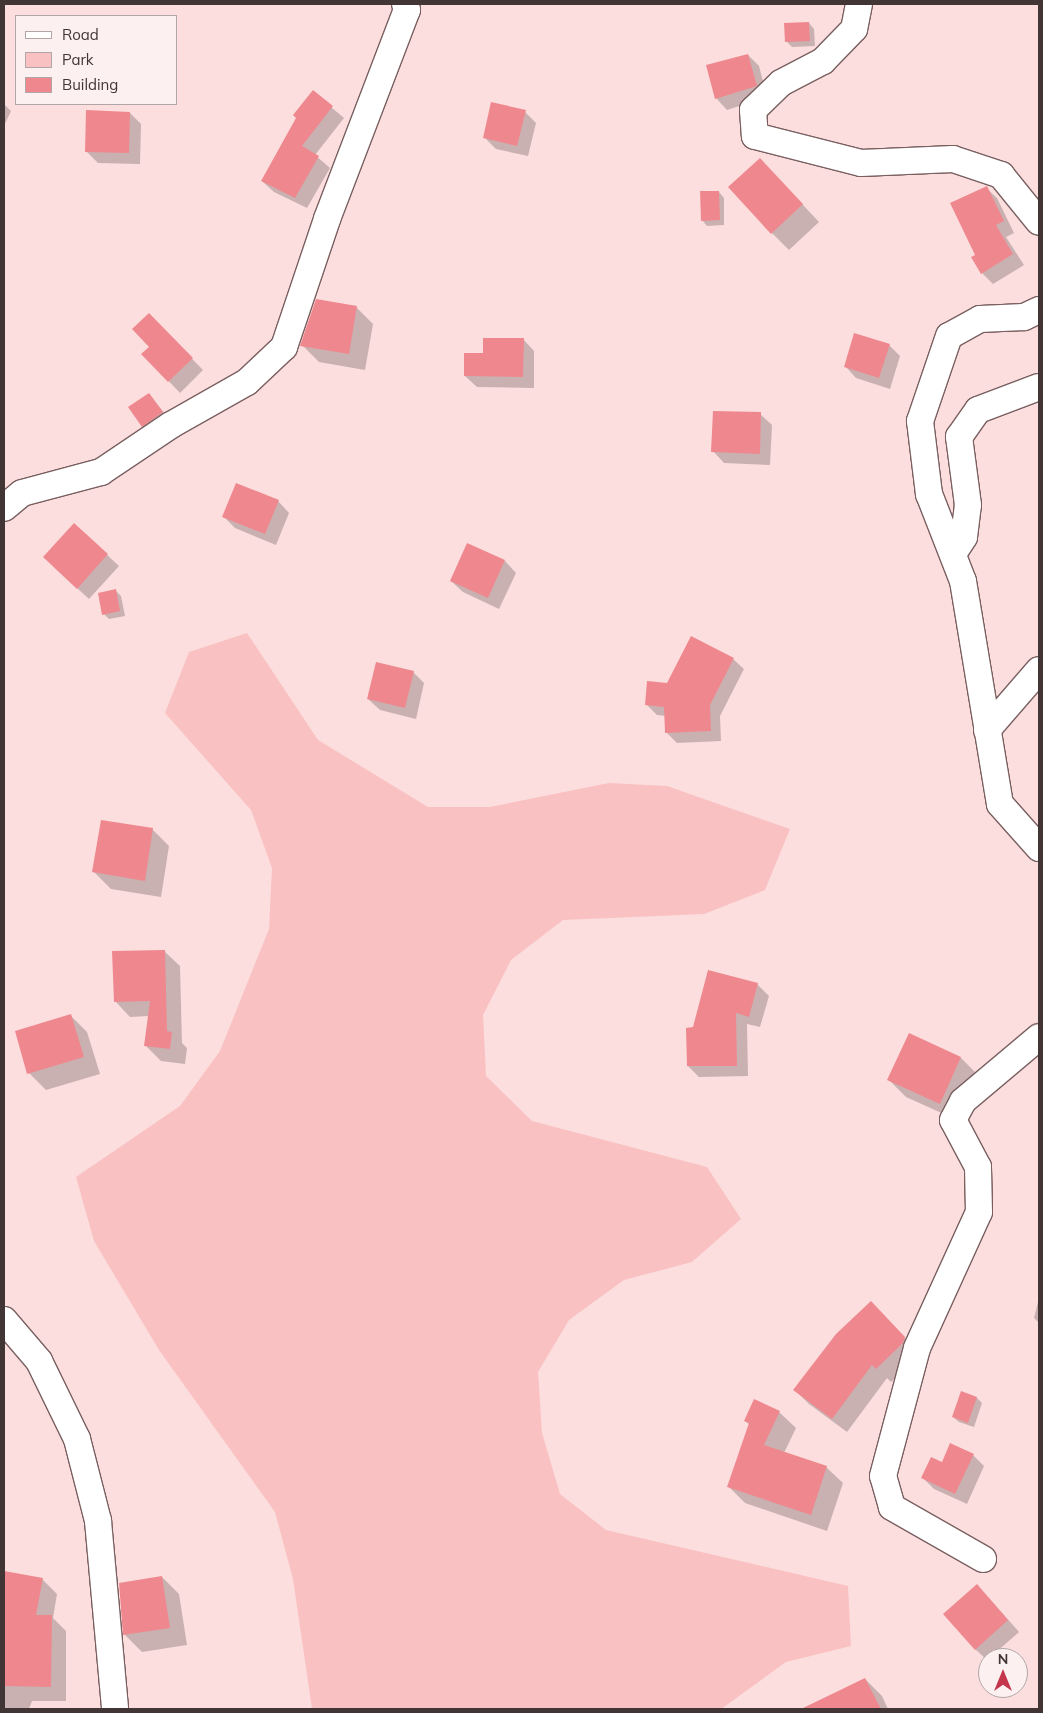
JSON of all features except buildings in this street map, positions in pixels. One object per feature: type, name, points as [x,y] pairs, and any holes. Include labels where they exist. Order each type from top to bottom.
[{"type":"street","points":[[4,508],[22,494],[101,472],[171,425],[247,382],[284,347],[327,219],[406,10],[405,4]]},
{"type":"street","points":[[859,4],[854,29],[823,61],[781,83],[753,110],[755,136],[861,163],[953,159],[1001,175],[1039,222]]},
{"type":"street","points":[[1039,310],[1024,317],[980,319],[949,336],[920,421],[929,494],[963,580],[1000,804],[1039,848]]},
{"type":"street","points":[[953,554],[964,537],[968,505],[959,437],[978,410],[1039,387]]},
{"type":"street","points":[[987,730],[1039,670]]},
{"type":"street","points":[[983,1559],[892,1507],[883,1476],[917,1348],[979,1212],[978,1167],[954,1120],[963,1101],[1039,1037]]},
{"type":"street","points":[[4,1320],[39,1361],[77,1439],[98,1521],[115,1709]]},
{"type":"green space","points":[[247,633],[318,740],[428,807],[490,807],[609,783],[667,786],[790,829],[765,890],[704,914],[563,920],[511,960],[483,1015],[486,1076],[532,1121],[707,1167],[741,1219],[692,1262],[624,1280],[569,1320],[538,1372],[542,1433],[560,1494],[606,1530],[848,1586],[851,1646],[786,1662],[721,1709],[312,1709],[293,1579],[275,1512],[159,1350],[94,1241],[76,1177],[180,1106],[220,1051],[269,929],[272,868],[251,810],[165,713],[189,652]]}]
